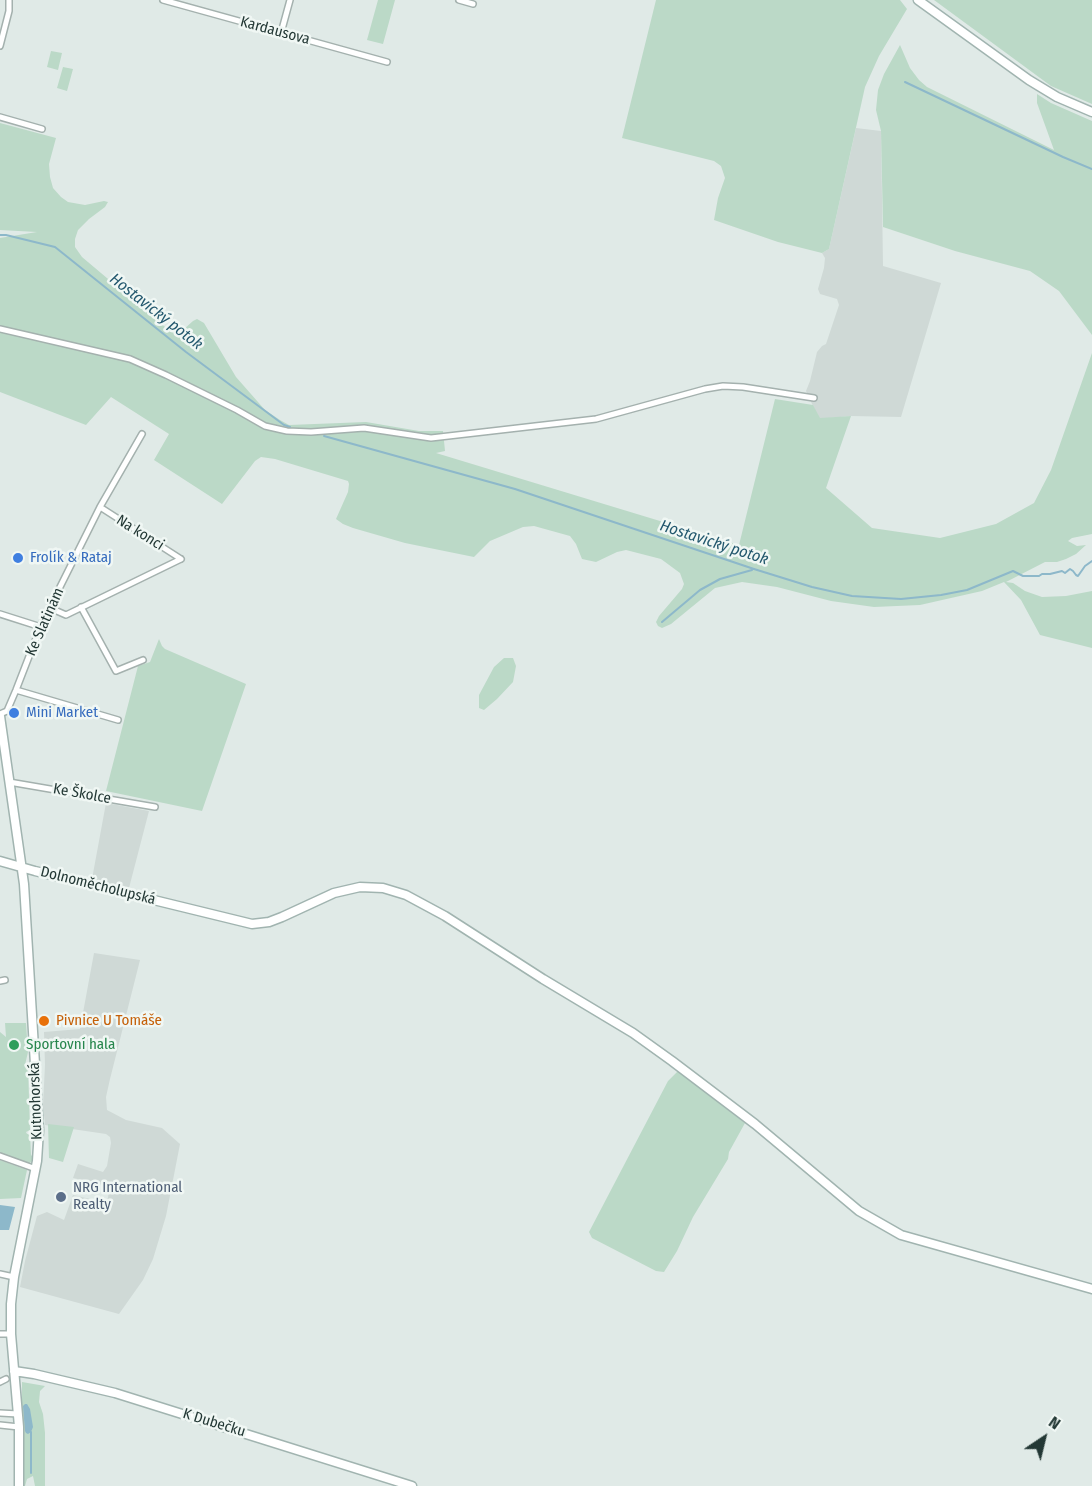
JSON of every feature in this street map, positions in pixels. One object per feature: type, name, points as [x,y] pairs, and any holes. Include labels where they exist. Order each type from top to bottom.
[{"type":"street","points":[[0,46],[9,11],[9,0]]},
{"type":"street","name":"Kardausova","points":[[163,0],[387,62]]},
{"type":"street","points":[[281,33],[290,0]]},
{"type":"street","points":[[459,0],[472,4]]},
{"type":"street","points":[[918,0],[1029,81],[1057,97],[1092,112]]},
{"type":"street","points":[[0,117],[42,129]]},
{"type":"street","points":[[0,329],[129,359],[166,375],[265,426],[286,431],[311,432],[364,428],[431,438],[596,419],[723,386],[814,398]]},
{"type":"street","name":"Ke Slatinám","points":[[0,715],[7,711],[41,627],[100,507],[142,434]]},
{"type":"street","name":"Na konci","points":[[81,607],[181,559],[100,507]]},
{"type":"street","points":[[50,608],[66,615],[81,607],[116,671],[143,660]]},
{"type":"street","points":[[0,614],[41,627]]},
{"type":"street","points":[[16,690],[117,720]]},
{"type":"street","name":"Kutnohorská","points":[[0,715],[25,905],[39,1123],[36,1169],[12,1293],[10,1334],[19,1427],[19,1486]]},
{"type":"street","name":"Ke Školce","points":[[9,782],[155,807]]},
{"type":"street","name":"Dolnoměcholupská","points":[[0,861],[197,911],[261,924],[334,893],[360,887],[383,888],[406,895],[445,916],[633,1033],[755,1124],[859,1211],[885,1226],[901,1235],[1092,1289]]},
{"type":"street","points":[[0,1156],[36,1169]]},
{"type":"street","points":[[0,1274],[14,1278]]},
{"type":"street","points":[[0,1334],[10,1334]]},
{"type":"street","name":"K Dubečku","points":[[14,1371],[115,1393],[412,1486]]},
{"type":"street","points":[[18,1414],[0,1414],[0,1425],[19,1427]]},
{"type":"shaded area","points":[[856,128],[881,131],[883,266],[941,283],[901,417],[851,416],[819,419],[806,391],[817,352],[826,344],[839,305],[837,299],[820,294],[818,289],[824,268],[825,258],[822,253],[829,249]]},
{"type":"shaded area","points":[[106,803],[149,811],[129,888],[92,879]]},
{"type":"shaded area","points":[[94,953],[140,960],[106,1097],[107,1110],[126,1120],[162,1128],[180,1144],[166,1216],[153,1259],[143,1280],[119,1314],[20,1287],[37,1216],[47,1212],[64,1220],[73,1195],[107,1203],[110,1186],[73,1178],[78,1164],[103,1172],[107,1166],[110,1137],[106,1134],[45,1125],[43,1105],[44,1032],[80,1029]]},
{"type":"green space","points":[[378,0],[395,0],[383,44],[367,40]]},
{"type":"green space","points":[[656,0],[900,0],[907,9],[879,56],[865,87],[829,249],[822,253],[778,242],[714,220],[725,178],[721,166],[714,161],[622,138]]},
{"type":"green space","points":[[934,0],[1092,0],[1092,104],[1051,86]]},
{"type":"green space","points":[[900,45],[910,68],[927,87],[1054,150],[1037,103],[1037,94],[1051,103],[1092,121],[1092,335],[1059,291],[1030,271],[955,251],[883,227],[881,131],[876,110],[878,90]]},
{"type":"green space","points":[[51,51],[62,53],[58,70],[47,67]]},
{"type":"green space","points":[[63,67],[73,69],[67,91],[57,88]]},
{"type":"green space","points":[[0,123],[56,138],[49,164],[50,177],[53,188],[61,197],[68,202],[85,205],[108,202],[78,230],[75,247],[82,257],[171,332],[183,330],[197,319],[204,323],[236,377],[265,410],[280,420],[289,425],[366,422],[419,431],[443,431],[445,451],[436,453],[739,545],[775,399],[813,405],[820,418],[851,416],[826,488],[872,528],[940,538],[996,524],[1034,503],[1051,470],[1092,353],[1092,534],[1068,541],[1077,546],[1086,545],[1076,554],[1057,562],[1045,562],[1006,582],[1042,597],[1066,596],[1092,591],[1092,648],[1040,635],[1021,600],[1004,582],[982,591],[920,605],[874,607],[831,601],[777,587],[742,582],[715,588],[671,624],[662,628],[656,622],[659,616],[684,584],[680,573],[661,559],[626,550],[596,562],[582,559],[570,536],[534,526],[523,527],[490,541],[474,557],[405,543],[353,528],[336,519],[348,492],[348,481],[275,459],[261,457],[255,461],[222,504],[154,460],[169,434],[111,397],[86,425],[0,392],[0,238],[37,232],[0,230]]},
{"type":"green space","points":[[159,639],[165,649],[246,684],[202,811],[106,791],[138,666],[150,662]]},
{"type":"green space","points":[[504,658],[513,658],[516,666],[513,682],[484,710],[479,708],[479,695],[494,667]]},
{"type":"green space","points":[[5,1023],[26,1023],[28,1052],[25,1065],[28,1066],[30,1130],[26,1132],[30,1134],[33,1157],[33,1161],[29,1163],[0,1153],[0,1032],[6,1037]]},
{"type":"green space","points":[[678,1071],[745,1123],[729,1152],[728,1159],[693,1217],[664,1272],[656,1271],[592,1238],[589,1232],[668,1081]]},
{"type":"green space","points":[[48,1124],[74,1127],[63,1162],[49,1158]]},
{"type":"green space","points":[[0,1160],[27,1170],[21,1198],[0,1199]]},
{"type":"green space","points":[[22,1382],[45,1386],[40,1391],[39,1402],[45,1433],[45,1486],[35,1486],[33,1476],[27,1479],[25,1486],[22,1486]]},
{"type":"water","points":[[0,1205],[15,1207],[9,1230],[0,1230]]},
{"type":"water","points":[[25,1404],[30,1409],[33,1427],[28,1434],[25,1431],[23,1406]]},
{"type":"waterway","points":[[905,82],[1092,169]]},
{"type":"waterway","name":"Hostavický potok","points":[[0,235],[55,247],[186,352],[284,425],[290,427]]},
{"type":"waterway","name":"Hostavický potok","points":[[324,436],[515,489],[754,569],[812,587],[852,596],[901,599],[941,595],[967,590],[1013,571],[1023,576],[1039,576],[1062,571],[1065,573],[1070,569],[1078,576],[1092,561]]},
{"type":"waterway","points":[[662,622],[700,590],[720,579],[752,570]]},
{"type":"waterway","points":[[31,1432],[31,1473]]},
{"type":"place","name":"Frolík & Rataj","points":[[18,558]]},
{"type":"place","name":"Mini Market","points":[[14,713]]},
{"type":"place","name":"Pivnice U Tomáše","points":[[44,1021]]},
{"type":"place","name":"Sportovní hala","points":[[14,1045]]},
{"type":"place","name":"NRG International Realty","points":[[61,1197]]}]
